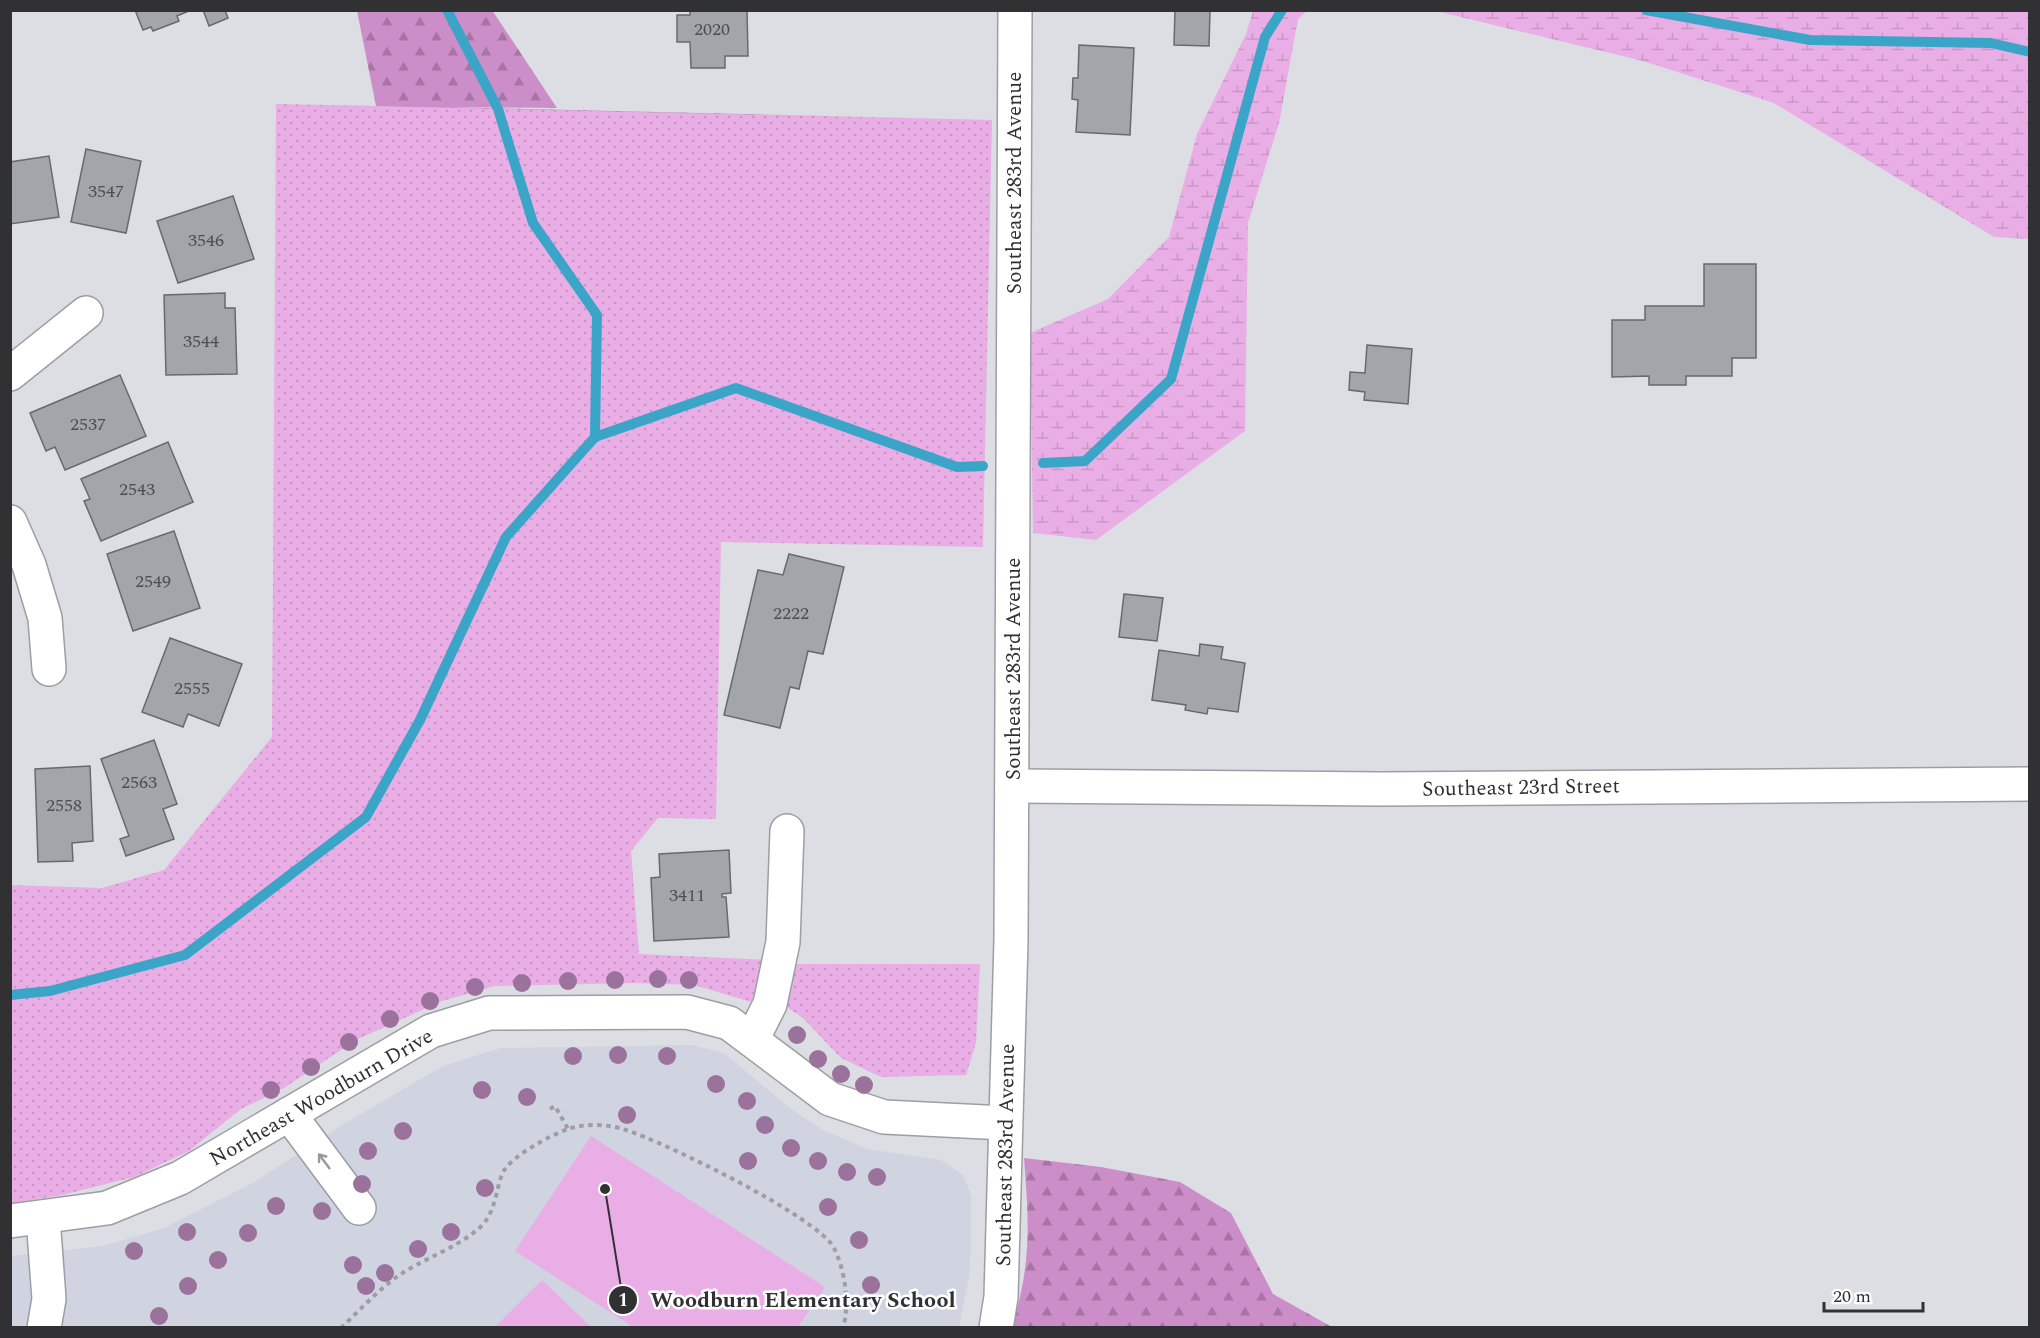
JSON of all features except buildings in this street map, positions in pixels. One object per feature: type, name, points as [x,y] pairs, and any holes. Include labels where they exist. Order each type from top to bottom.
[{"type":"street","name":"Southeast 283rd Avenue","points":[[996,1328],[1001,1297],[1012,786],[1015,10]]},
{"type":"street","points":[[10,374],[86,313]]},
{"type":"street","points":[[10,522],[29,565],[45,618],[49,669]]},
{"type":"street","name":"Southeast 23rd Street","points":[[1012,786],[1381,789],[2030,784]]},
{"type":"street","points":[[752,1040],[770,1004],[783,942],[787,831]]},
{"type":"street","name":"Northeast Woodburn Drive","points":[[10,1221],[107,1208],[180,1178],[431,1031],[489,1013],[687,1012],[729,1023],[830,1099],[884,1117],[1005,1123]]},
{"type":"street","points":[[289,1114],[359,1208]]},
{"type":"street","points":[[43,1218],[49,1299],[44,1328]]},
{"type":"path","points":[[550,1109],[555,1106],[568,1129]]},
{"type":"path","points":[[341,1328],[397,1277],[476,1231],[489,1218],[503,1173],[510,1161],[568,1129],[593,1124],[626,1130],[738,1181],[818,1230],[834,1247],[843,1277],[846,1316],[843,1328]]},
{"type":"shaded area","points":[[692,1045],[724,1053],[791,1109],[823,1130],[867,1149],[941,1160],[963,1175],[971,1195],[971,1243],[969,1277],[959,1327],[11,1328],[11,1256],[103,1246],[164,1228],[253,1183],[342,1125],[443,1066],[501,1048]]},
{"type":"green space","points":[[492,10],[557,108],[443,107],[992,120],[276,104],[376,106],[357,11]]},
{"type":"green space","points":[[1253,11],[1307,11],[1298,19],[1279,123],[1248,223],[1245,431],[1096,540],[1033,533],[1030,333],[1108,299],[1169,237],[1197,134],[1246,34]]},
{"type":"green space","points":[[1436,11],[2029,11],[2029,239],[1994,237],[1774,103],[1643,61]]},
{"type":"green space","points":[[276,104],[992,120],[983,547],[721,542],[716,819],[658,818],[631,851],[639,954],[768,960],[751,1002],[694,985],[635,983],[495,986],[442,1001],[356,1040],[284,1088],[241,1109],[189,1151],[134,1177],[62,1195],[11,1203],[10,885],[102,888],[164,870],[272,737]]},
{"type":"green space","points":[[795,964],[980,964],[976,1043],[966,1075],[881,1077],[841,1058],[802,1017],[785,1006]]},
{"type":"green space","points":[[591,1136],[825,1287],[798,1327],[633,1327],[515,1251]]},
{"type":"green space","points":[[1024,1158],[1101,1167],[1180,1182],[1231,1213],[1273,1294],[1332,1327],[1011,1328],[1026,1264],[1028,1224]]},
{"type":"green space","points":[[542,1280],[591,1327],[495,1327]]},
{"type":"waterway","points":[[447,10],[498,109],[533,223],[597,315],[595,437]]},
{"type":"waterway","points":[[1043,463],[1085,461],[1171,379],[1265,37],[1282,10]]},
{"type":"waterway","points":[[1646,10],[1810,40],[1991,43],[2030,52]]},
{"type":"waterway","points":[[10,995],[50,991],[185,955],[366,817],[420,720],[506,537],[595,437],[736,388],[957,467],[983,466]]},
{"type":"place","name":"Woodburn Elementary School","points":[[605,1189]]}]
